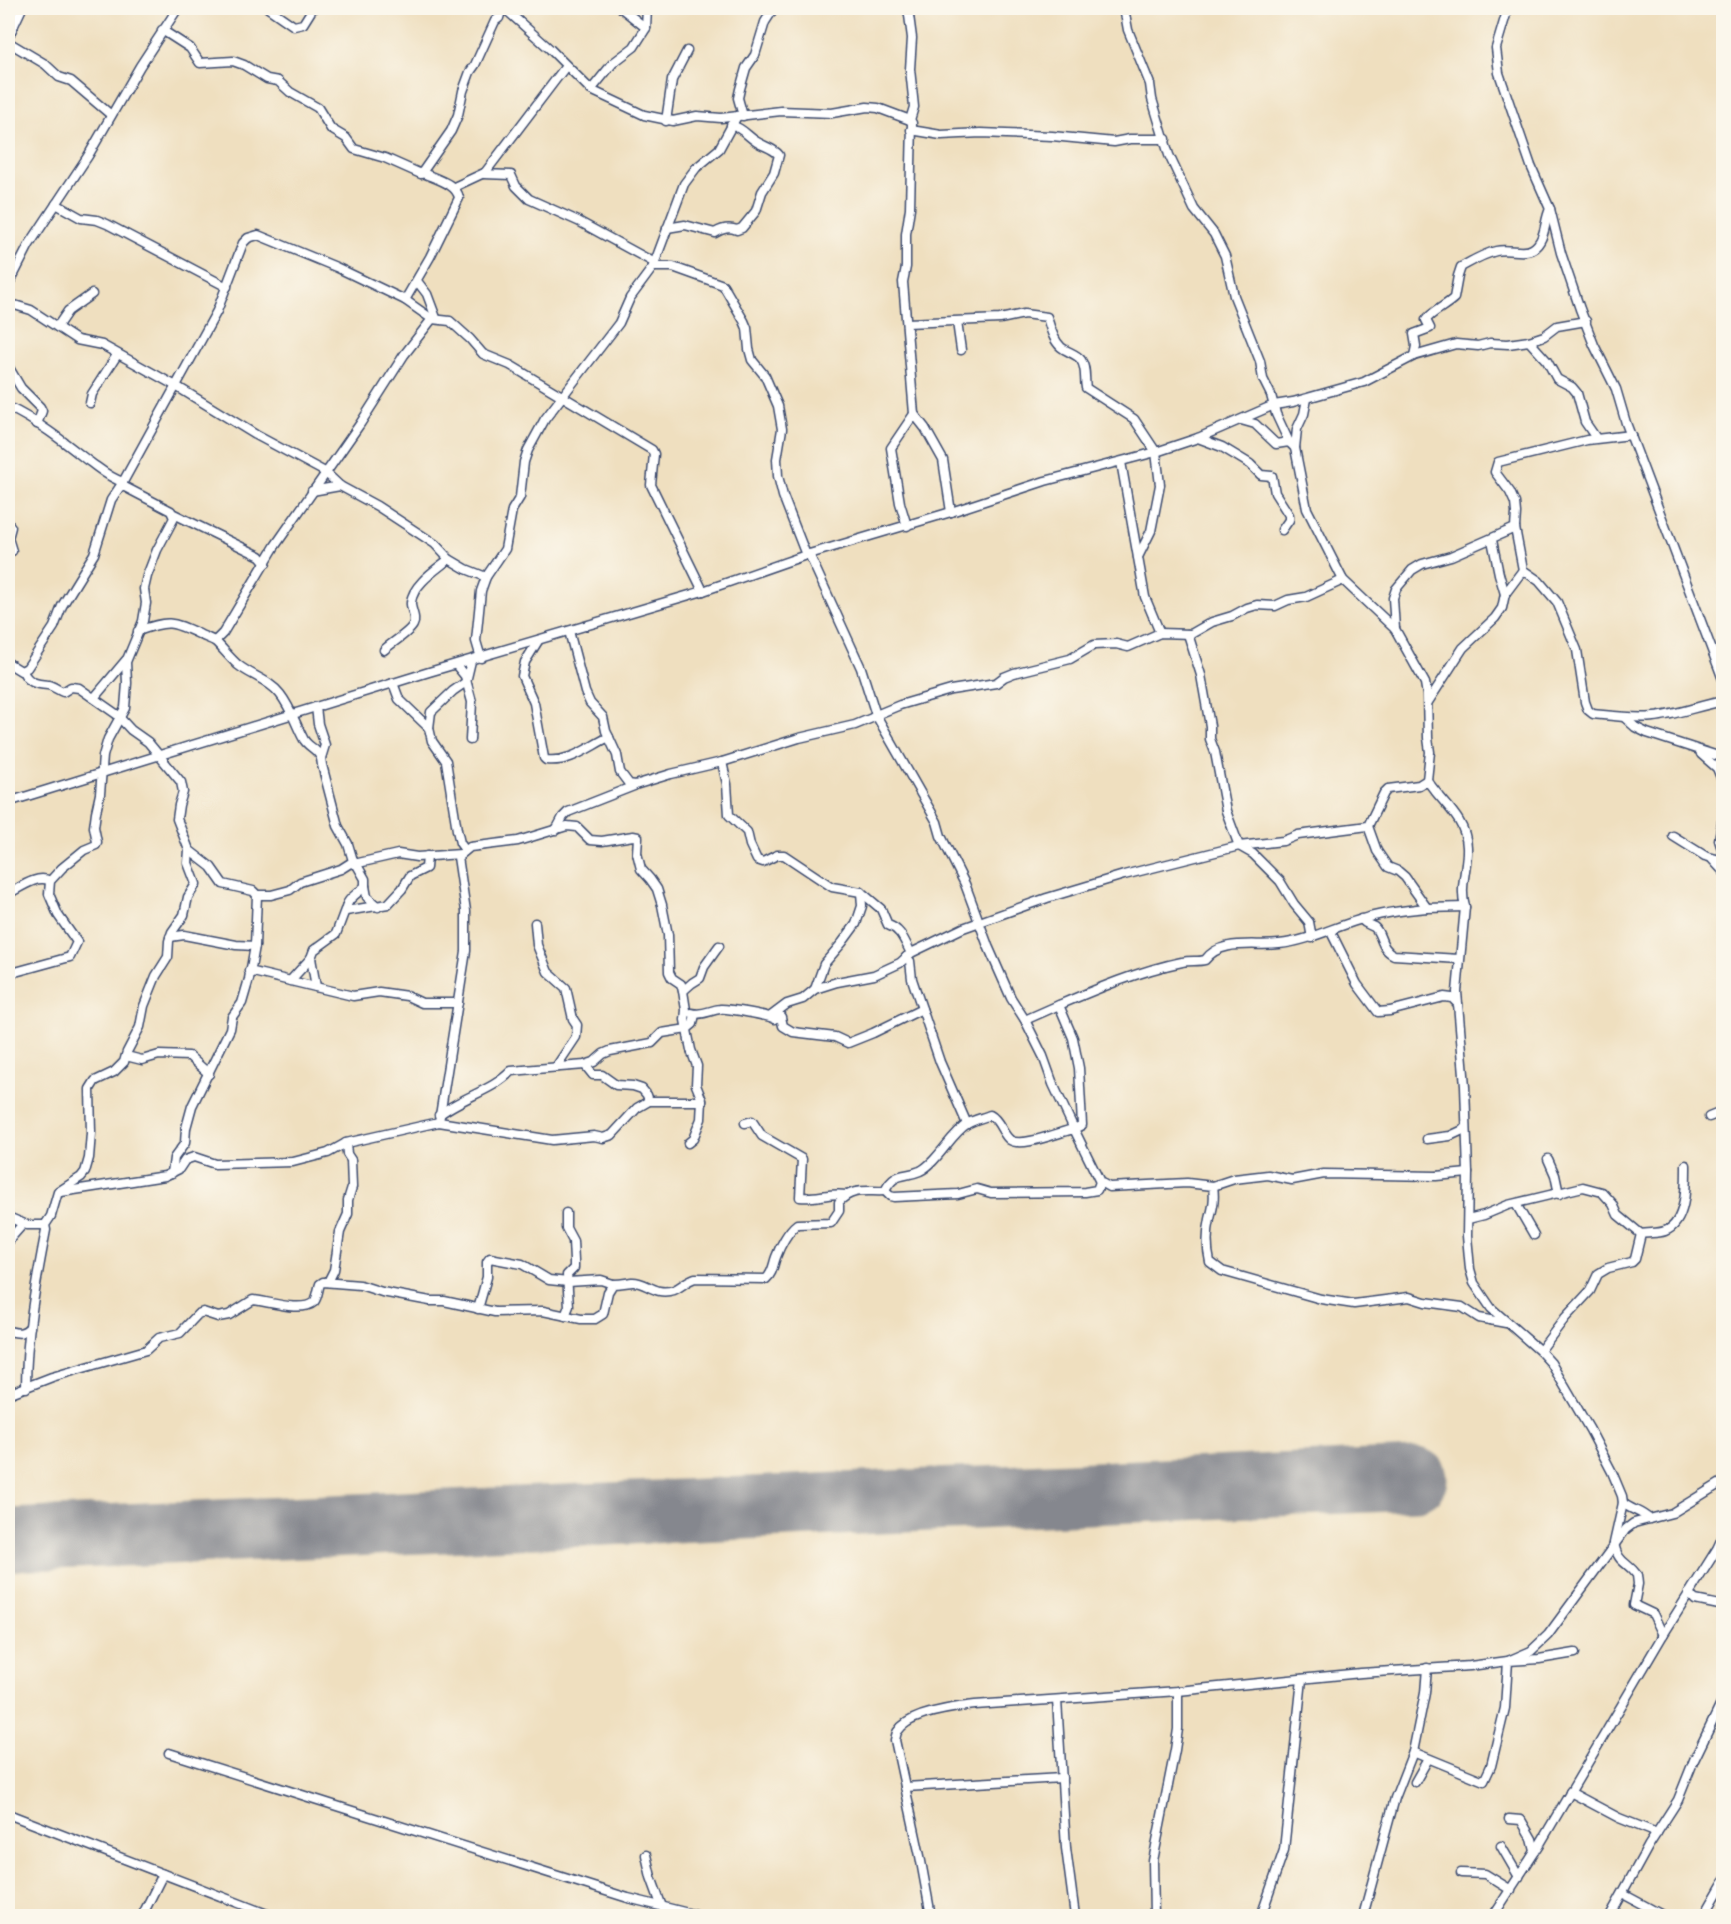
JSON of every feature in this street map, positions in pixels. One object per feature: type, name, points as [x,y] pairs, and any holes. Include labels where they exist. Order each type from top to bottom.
[{"type":"street","points":[[22,8],[8,40],[59,76],[71,81],[111,115]]},
{"type":"street","points":[[8,284],[29,245],[88,156],[162,30],[178,8]]},
{"type":"street","points":[[268,8],[294,26],[303,24],[313,8]]},
{"type":"street","points":[[423,173],[451,131],[470,72],[476,65],[503,8],[550,49],[591,90],[644,115],[666,121],[781,111],[832,113],[867,107],[878,108],[910,120]]},
{"type":"street","points":[[621,8],[646,28]]},
{"type":"street","points":[[591,90],[613,63],[634,47],[646,28],[647,8]]},
{"type":"street","points":[[740,116],[738,98],[746,68],[755,55],[765,22],[774,8]]},
{"type":"street","points":[[908,8],[912,38],[910,69],[914,106],[910,120],[910,208],[903,282],[914,414],[926,428],[943,460],[951,512]]},
{"type":"street","points":[[1124,8],[1128,30],[1150,84],[1152,99],[1169,155],[1194,209],[1214,234],[1226,256],[1234,296],[1260,361],[1263,379],[1276,414],[1292,445],[1307,509],[1343,580],[1395,629],[1425,683],[1431,752],[1427,780],[1436,794],[1455,812],[1466,836],[1467,846],[1462,897],[1465,907],[1459,959],[1458,1005],[1468,1173],[1468,1254],[1474,1283],[1486,1303],[1540,1351],[1555,1370],[1612,1472],[1623,1503],[1643,1513],[1649,1519]]},
{"type":"street","points":[[1508,8],[1496,48],[1499,73],[1531,166],[1550,209],[1561,253],[1594,345],[1616,389],[1631,435],[1724,682]]},
{"type":"street","points":[[162,30],[190,48],[200,63],[233,61],[267,79],[278,81],[290,92],[318,108],[331,129],[346,138],[354,149],[385,158],[418,174],[423,173],[454,187],[459,198],[405,300]]},
{"type":"street","points":[[666,121],[672,80],[687,51]]},
{"type":"street","points":[[454,187],[484,172],[566,66]]},
{"type":"street","points":[[481,658],[476,641],[476,627],[482,591],[486,577],[505,549],[512,510],[520,497],[524,462],[528,450],[562,396],[619,323],[630,298],[654,265],[684,184],[696,168],[719,149],[731,125],[740,116]]},
{"type":"street","points":[[667,228],[684,225],[715,233],[721,229],[737,230],[742,228],[756,211],[762,192],[774,172],[779,155],[755,141],[739,127],[731,125]]},
{"type":"street","points":[[911,130],[941,135],[981,133],[1052,136],[1114,142],[1131,139],[1166,139]]},
{"type":"street","points":[[484,172],[487,175],[511,175],[516,186],[529,199],[578,221],[654,265],[673,267],[723,285],[747,328],[752,360],[765,376],[778,406],[782,429],[777,459],[783,496],[861,668],[876,715],[937,822],[1011,998],[1026,1020],[1043,1056],[1098,1186]]},
{"type":"street","points":[[56,204],[81,218],[107,224],[227,287]]},
{"type":"street","points":[[1414,356],[1416,346],[1414,334],[1430,328],[1426,320],[1429,315],[1439,311],[1454,298],[1461,267],[1494,251],[1531,250],[1541,239],[1550,209]]},
{"type":"street","points":[[23,671],[54,627],[62,606],[94,554],[111,500],[217,311],[243,243],[248,238],[258,236],[336,267],[405,300],[434,319],[450,321],[483,354],[510,365],[653,452],[651,485],[703,591]]},
{"type":"street","points":[[660,253],[673,267]]},
{"type":"street","points":[[417,281],[427,294],[434,319]]},
{"type":"street","points":[[57,327],[68,311],[92,294]]},
{"type":"street","points":[[8,303],[31,310],[79,341],[102,345],[176,386],[256,435],[325,472],[340,486],[377,506],[435,544],[449,559],[486,577]]},
{"type":"street","points":[[908,323],[999,319],[1024,314],[1047,317],[1053,335],[1060,346],[1079,357],[1082,362],[1086,376],[1086,388],[1134,419],[1156,452],[1160,485],[1151,531],[1138,557]]},
{"type":"street","points":[[215,641],[223,633],[263,559],[272,551],[404,355],[434,319]]},
{"type":"street","points":[[8,802],[703,591],[808,555],[907,526],[1045,481],[1156,452],[1198,438],[1274,405],[1307,399],[1364,382],[1414,356],[1456,344],[1478,346],[1490,343],[1529,341],[1544,336],[1557,326],[1586,321]]},
{"type":"street","points":[[957,322],[961,350]]},
{"type":"street","points":[[1529,341],[1547,361],[1557,379],[1572,387],[1577,393],[1585,422],[1596,438]]},
{"type":"street","points":[[90,403],[92,394],[117,355]]},
{"type":"street","points":[[8,366],[21,387],[40,406],[42,411],[37,424]]},
{"type":"street","points":[[1292,445],[1306,408],[1307,399]]},
{"type":"street","points":[[8,407],[86,458],[97,469],[112,476],[119,484],[263,559]]},
{"type":"street","points":[[907,526],[900,503],[891,448],[914,414]]},
{"type":"street","points":[[1241,420],[1255,424],[1276,444],[1292,445]]},
{"type":"street","points":[[1631,435],[1596,438],[1498,462],[1495,472],[1515,503],[1515,528],[1523,570],[1539,581],[1557,602],[1577,651],[1588,710],[1593,714],[1616,715],[1625,718],[1655,717],[1724,701]]},
{"type":"street","points":[[1198,438],[1222,447],[1251,464],[1261,475],[1272,476],[1275,494],[1289,515],[1289,520],[1282,530]]},
{"type":"street","points":[[1121,462],[1145,597],[1160,633]]},
{"type":"street","points":[[312,491],[340,486]]},
{"type":"street","points":[[8,974],[74,954],[77,942],[58,915],[49,894],[50,881],[84,850],[96,845],[94,827],[103,773],[103,756],[108,739],[124,708],[128,658],[143,621],[146,603],[144,589],[147,576],[157,549],[173,521],[174,514]]},
{"type":"street","points":[[8,523],[11,527],[8,538],[12,551]]},
{"type":"street","points":[[1395,629],[1393,598],[1396,589],[1412,570],[1422,564],[1451,556],[1492,540],[1515,528]]},
{"type":"street","points":[[1492,540],[1498,574],[1505,594]]},
{"type":"street","points":[[384,650],[413,625],[411,603],[413,595],[422,583],[449,559]]},
{"type":"street","points":[[1427,703],[1463,648],[1495,618],[1502,608],[1505,594],[1523,570]]},
{"type":"street","points":[[556,830],[568,812],[645,781],[722,762],[799,738],[855,724],[924,697],[996,683],[1014,673],[1070,659],[1094,645],[1116,644],[1128,647],[1160,633],[1188,634],[1247,608],[1257,605],[1275,606],[1288,600],[1306,597],[1343,580]]},
{"type":"street","points":[[138,631],[158,624],[175,623],[215,641],[239,666],[273,687],[293,714],[306,743],[318,751],[338,826],[355,863],[362,872],[367,897],[378,907]]},
{"type":"street","points":[[569,631],[585,692],[590,703],[603,717],[626,782],[636,785]]},
{"type":"street","points":[[1188,634],[1201,675],[1210,726],[1210,739],[1215,752],[1226,811],[1239,846],[1252,854],[1280,881],[1294,904],[1309,922],[1315,935]]},
{"type":"street","points":[[538,641],[525,662],[522,676],[534,703],[544,758],[562,760],[576,756],[609,737]]},
{"type":"street","points":[[94,698],[128,658]]},
{"type":"street","points":[[463,852],[448,766],[432,741],[429,728],[431,712],[466,682],[471,661]]},
{"type":"street","points":[[8,663],[23,671],[26,678],[36,685],[52,686],[63,692],[75,687],[94,698],[119,716],[131,730],[160,755],[180,782],[183,792],[178,805],[177,819],[189,850],[188,863],[196,884],[188,897],[184,915],[172,932],[168,957],[156,976],[144,1006],[140,1028],[126,1056],[119,1068],[95,1081],[90,1089],[92,1110],[87,1167],[81,1177],[58,1192],[51,1216],[45,1225],[27,1338],[26,1388]]},
{"type":"street","points":[[456,665],[465,676],[472,702],[470,740]]},
{"type":"street","points":[[393,684],[399,699],[429,728]]},
{"type":"street","points":[[316,707],[318,724],[325,745],[321,758]]},
{"type":"street","points":[[1625,718],[1635,727],[1647,733],[1724,758]]},
{"type":"street","points":[[1690,747],[1706,757],[1717,768],[1724,785]]},
{"type":"street","points":[[722,762],[727,784],[729,815],[747,832],[757,860],[763,862],[780,854],[784,855],[832,887],[861,892],[881,909],[888,925],[902,934],[922,1010],[944,1071],[967,1124]]},
{"type":"street","points":[[1427,780],[1419,785],[1388,789],[1368,826],[1377,851],[1388,867],[1405,877],[1427,908]]},
{"type":"street","points":[[1724,811],[1719,840],[1724,855]]},
{"type":"street","points":[[439,1119],[466,951],[466,911],[458,862],[463,852],[470,847],[518,841],[567,826],[577,827],[590,840],[638,837],[637,853],[641,869],[657,889],[665,920],[669,944],[669,972],[672,978],[681,984],[686,1010],[685,1020],[697,1066],[696,1085],[701,1119],[693,1139],[688,1143]]},
{"type":"street","points":[[686,1010],[696,1014],[737,1009],[762,1017],[774,1014],[787,1004],[803,999],[815,989],[874,975],[893,967],[909,955],[980,922],[1081,887],[1239,846],[1283,841],[1298,835],[1368,826]]},
{"type":"street","points":[[1673,836],[1705,856],[1724,861]]},
{"type":"street","points":[[189,850],[211,867],[223,884],[253,891],[257,895],[271,895],[290,890],[300,882],[341,870],[355,863],[398,854],[428,856],[463,852]]},
{"type":"street","points":[[345,910],[348,912],[388,904],[410,876],[426,868],[428,856]]},
{"type":"street","points":[[1712,859],[1724,872]]},
{"type":"street","points":[[8,894],[38,878],[50,881]]},
{"type":"street","points":[[290,981],[311,958],[314,950],[336,934],[349,900],[365,886]]},
{"type":"street","points":[[815,989],[824,964],[856,924],[862,906],[861,892]]},
{"type":"street","points":[[172,1173],[174,1158],[185,1143],[185,1130],[192,1106],[230,1029],[232,1017],[242,1002],[255,945],[257,895]]},
{"type":"street","points":[[1026,1020],[1116,981],[1182,962],[1205,960],[1210,953],[1222,947],[1280,944],[1331,932],[1361,919],[1400,910],[1465,907]]},
{"type":"street","points":[[1361,919],[1366,925],[1376,929],[1387,952],[1459,959]]},
{"type":"street","points":[[535,923],[537,945],[548,972],[566,988],[573,1019],[577,1025],[576,1037],[556,1067]]},
{"type":"street","points":[[1331,932],[1357,984],[1378,1012],[1444,997],[1452,998],[1458,1005]]},
{"type":"street","points":[[170,937],[184,935],[236,945],[255,945]]},
{"type":"street","points":[[683,991],[700,978],[704,967],[718,946]]},
{"type":"street","points":[[311,958],[316,987]]},
{"type":"street","points":[[249,971],[353,996],[379,992],[407,996],[422,1003],[458,1003]]},
{"type":"street","points":[[885,1191],[898,1175],[919,1171],[931,1163],[952,1137],[967,1124],[992,1116],[1008,1139],[1020,1143],[1082,1125],[1079,1068],[1073,1038],[1059,1005]]},
{"type":"street","points":[[774,1014],[783,1026],[793,1032],[835,1037],[848,1043],[873,1034],[922,1010]]},
{"type":"street","points":[[439,1119],[463,1099],[472,1097],[503,1080],[511,1071],[585,1065],[594,1062],[609,1051],[652,1043],[662,1033],[687,1029],[693,1024],[696,1014]]},
{"type":"street","points":[[126,1056],[142,1060],[159,1055],[189,1056],[208,1074]]},
{"type":"street","points":[[585,1065],[593,1075],[602,1075],[614,1085],[642,1089],[649,1101]]},
{"type":"street","points":[[58,1192],[165,1176],[172,1173],[185,1160],[194,1157],[215,1164],[293,1162],[328,1153],[346,1143],[439,1119],[552,1140],[594,1136],[603,1138],[612,1135],[637,1108],[649,1101],[698,1099]]},
{"type":"street","points":[[1709,1117],[1724,1111]]},
{"type":"street","points":[[746,1123],[752,1120],[762,1137],[802,1159],[800,1197],[818,1198],[839,1193],[846,1195]]},
{"type":"street","points":[[1427,1139],[1450,1136],[1465,1129]]},
{"type":"street","points":[[328,1282],[334,1270],[340,1232],[348,1214],[348,1200],[352,1187],[351,1160],[347,1154],[346,1143]]},
{"type":"street","points":[[328,1153],[337,1156],[347,1154]]},
{"type":"street","points":[[1548,1159],[1556,1175],[1559,1194]]},
{"type":"street","points":[[1468,1219],[1508,1205],[1582,1187],[1602,1192],[1613,1204],[1618,1215],[1641,1234],[1668,1231],[1676,1225],[1685,1200],[1686,1165]]},
{"type":"street","points":[[478,1309],[490,1258],[522,1264],[549,1280],[568,1282],[601,1280],[622,1285],[636,1282],[660,1292],[676,1289],[686,1281],[695,1278],[723,1280],[766,1278],[792,1228],[800,1223],[831,1223],[838,1211],[839,1202],[846,1195],[856,1191],[885,1191],[894,1197],[958,1194],[977,1189],[991,1193],[1086,1192],[1098,1186],[1187,1183],[1213,1186],[1234,1179],[1268,1175],[1292,1180],[1324,1174],[1436,1176],[1468,1173]]},
{"type":"street","points":[[1213,1186],[1215,1197],[1210,1220],[1208,1256],[1209,1262],[1218,1269],[1266,1285],[1321,1299],[1354,1304],[1409,1297],[1425,1302],[1462,1307],[1479,1318],[1506,1323]]},
{"type":"street","points":[[1516,1204],[1534,1234]]},
{"type":"street","points":[[566,1213],[566,1228],[573,1241],[574,1268],[567,1275],[569,1306],[566,1316]]},
{"type":"street","points":[[8,1217],[23,1224],[45,1225]]},
{"type":"street","points":[[8,1241],[23,1224]]},
{"type":"street","points":[[1540,1351],[1565,1318],[1590,1291],[1598,1274],[1608,1268],[1632,1262],[1641,1234]]},
{"type":"street","points":[[8,1394],[52,1377],[146,1350],[164,1335],[180,1333],[198,1314],[203,1312],[218,1317],[229,1315],[253,1300],[287,1306],[311,1304],[315,1300],[320,1284],[328,1282],[360,1286],[430,1301],[444,1301],[495,1312],[543,1311],[581,1319],[600,1318],[613,1284]]},
{"type":"street","points":[[18,1334],[30,1327]]},
{"type":"street","points":[[8,1331],[27,1338]]},
{"type":"street","points":[[1508,1661],[1531,1650],[1548,1635],[1626,1529],[1634,1523],[1672,1513],[1724,1481]]},
{"type":"street","points":[[1623,1503],[1614,1543],[1619,1559],[1637,1575],[1638,1584],[1634,1605],[1650,1612],[1665,1632]]},
{"type":"street","points":[[1493,1917],[1535,1851],[1724,1534]]},
{"type":"street","points":[[1689,1593],[1695,1600],[1724,1606]]},
{"type":"street","points":[[931,1917],[895,1740],[898,1730],[912,1720],[943,1709],[1178,1691],[1361,1672],[1470,1666],[1575,1653]]},
{"type":"street","points":[[1413,1752],[1482,1781],[1486,1780],[1505,1708],[1508,1661]]},
{"type":"street","points":[[1363,1917],[1395,1798],[1413,1752],[1425,1693],[1427,1668]]},
{"type":"street","points":[[1261,1917],[1284,1850],[1302,1679]]},
{"type":"street","points":[[1154,1917],[1153,1861],[1175,1750],[1178,1729],[1178,1691]]},
{"type":"street","points":[[1610,1917],[1678,1800],[1694,1760],[1724,1698]]},
{"type":"street","points":[[1057,1700],[1066,1848],[1075,1917]]},
{"type":"street","points":[[169,1753],[700,1917]]},
{"type":"street","points":[[1415,1782],[1428,1759]]},
{"type":"street","points":[[905,1787],[1062,1778]]},
{"type":"street","points":[[1570,1792],[1619,1818],[1657,1833]]},
{"type":"street","points":[[8,1814],[272,1917]]},
{"type":"street","points":[[1509,1819],[1521,1820],[1532,1839],[1535,1851]]},
{"type":"street","points":[[1501,1846],[1519,1877]]},
{"type":"street","points":[[646,1855],[662,1907]]},
{"type":"street","points":[[1461,1873],[1485,1874],[1511,1890]]},
{"type":"street","points":[[142,1917],[163,1874]]},
{"type":"street","points":[[1704,1917],[1724,1881]]},
{"type":"street","points":[[1623,1894],[1664,1917]]},
{"type":"runway","points":[[8,1540],[1416,1479]]}]
